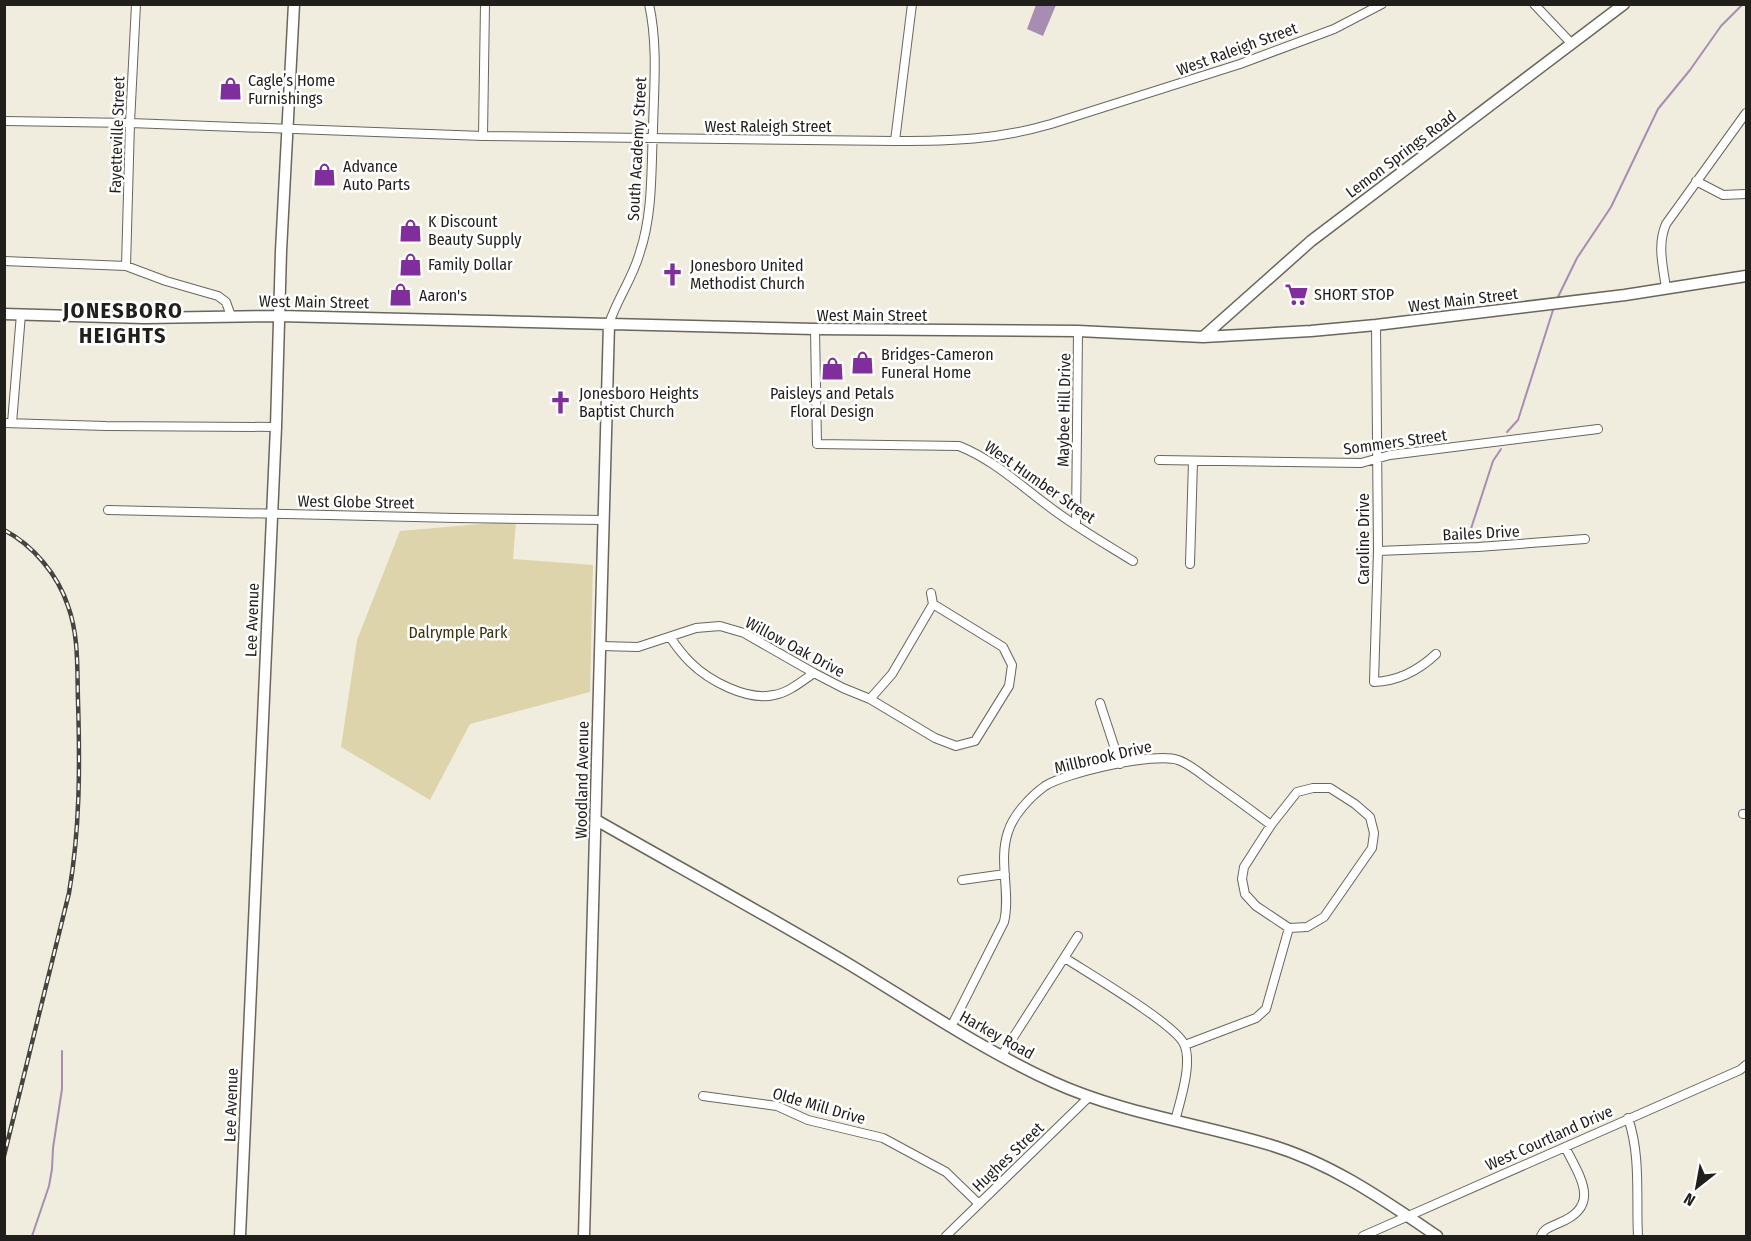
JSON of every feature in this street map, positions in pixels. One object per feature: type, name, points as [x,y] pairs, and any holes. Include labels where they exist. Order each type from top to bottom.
[{"type":"street","name":"Fayetteville Street","points":[[126,266],[136,4]]},
{"type":"street","name":"Lee Avenue","points":[[240,1236],[294,4]]},
{"type":"street","points":[[483,136],[485,4]]},
{"type":"street","name":"South Academy Street","points":[[609,324],[615,306],[640,254],[648,222],[655,55],[649,4]]},
{"type":"street","points":[[896,141],[912,4]]},
{"type":"street","name":"West Raleigh Street","points":[[4,121],[130,123],[483,136],[953,141],[1021,133],[1240,64],[1334,29],[1382,4]]},
{"type":"street","points":[[1534,4],[1571,43]]},
{"type":"street","name":"Lemon Springs Road","points":[[1203,337],[1311,241],[1624,4]]},
{"type":"street","points":[[1666,288],[1661,253],[1663,232],[1672,214],[1746,113]]},
{"type":"street","points":[[1696,181],[1723,195],[1746,194]]},
{"type":"street","points":[[4,261],[126,266],[166,281],[218,296],[226,302],[231,316]]},
{"type":"street","name":"West Main Street","points":[[4,314],[144,318],[279,316],[815,329],[1078,331],[1203,337],[1376,326],[1650,291],[1746,276]]},
{"type":"street","points":[[21,314],[8,423],[276,427]]},
{"type":"street","name":"Woodland Avenue","points":[[584,1236],[609,324]]},
{"type":"street","name":"Caroline Drive","points":[[1376,326],[1378,551],[1374,682],[1393,680],[1408,674],[1436,654]]},
{"type":"street","name":"West Humber Street","points":[[815,329],[817,444],[959,446],[975,452],[1000,468],[1076,525],[1133,561]]},
{"type":"street","name":"Maybee Hill Drive","points":[[1076,525],[1078,331]]},
{"type":"street","name":"Sommers Street","points":[[1159,460],[1361,463],[1390,455],[1598,429]]},
{"type":"street","points":[[1190,564],[1193,461]]},
{"type":"street","name":"West Globe Street","points":[[108,510],[456,519],[604,520]]},
{"type":"street","name":"Bailes Drive","points":[[1378,551],[1478,548],[1585,539]]},
{"type":"street","points":[[870,699],[892,674],[933,604],[931,593]]},
{"type":"street","name":"Willow Oak Drive","points":[[601,646],[638,647],[696,628],[720,626],[744,633],[814,673],[870,699],[935,738],[956,746],[975,741],[1009,686],[1012,665],[1003,648],[933,604]]},
{"type":"street","points":[[670,637],[691,663],[716,681],[741,693],[761,696],[775,695],[814,673]]},
{"type":"street","points":[[1100,703],[1120,764]]},
{"type":"street","name":"Millbrook Drive","points":[[951,1026],[1004,922],[1007,906],[1005,841],[1016,817],[1036,793],[1058,780],[1120,764],[1160,758],[1179,760],[1188,764],[1271,825]]},
{"type":"street","points":[[1313,788],[1330,788],[1370,817],[1374,833],[1372,848],[1324,917],[1307,927],[1289,928],[1256,906],[1245,894],[1242,879],[1244,867],[1271,825],[1298,792],[1313,788]]},
{"type":"street","name":"Harkey Road","points":[[597,820],[1050,1081],[1141,1113],[1268,1144],[1294,1154],[1340,1174],[1437,1236]]},
{"type":"street","points":[[962,880],[1005,874]]},
{"type":"street","points":[[1185,1045],[1256,1018],[1266,1009],[1289,928]]},
{"type":"street","points":[[1002,1055],[1078,936]]},
{"type":"street","points":[[1065,958],[1164,1023],[1185,1045],[1186,1070],[1175,1121]]},
{"type":"street","name":"West Courtland Drive","points":[[1363,1236],[1740,1070],[1746,1065]]},
{"type":"street","name":"Olde Mill Drive","points":[[702,1096],[777,1106],[808,1120],[883,1138],[946,1172],[979,1204]]},
{"type":"street","name":"Hughes Street","points":[[946,1236],[1089,1096]]},
{"type":"street","points":[[1628,1118],[1636,1159],[1638,1236]]},
{"type":"street","points":[[1541,1236],[1546,1228],[1575,1215],[1581,1208],[1584,1198],[1584,1187],[1565,1147]]},
{"type":"green space","name":"Dalrymple Park","points":[[516,521],[513,559],[593,565],[590,692],[470,724],[430,800],[341,747],[357,640],[400,531]]},
{"type":"shaded area","points":[[1036,5],[1056,5],[1043,36],[1027,29]]},
{"type":"waterway","points":[[1557,299],[1577,258],[1611,207],[1658,109],[1690,70],[1721,26],[1743,4]]},
{"type":"waterway","points":[[1507,432],[1518,420],[1554,307]]},
{"type":"waterway","points":[[1467,541],[1493,461],[1501,449]]},
{"type":"waterway","points":[[32,1236],[49,1186],[52,1169],[62,1089],[62,1051]]},
{"type":"railway","points":[[4,530],[34,552],[51,572],[64,594],[72,617],[77,653],[79,749],[77,821],[69,893],[4,1156]]},
{"type":"place","name":"Cagle’s Home Furnishings","points":[[230,89]]},
{"type":"place","name":"Advance Auto Parts","points":[[325,175]]},
{"type":"place","name":"K Discount Beauty Supply","points":[[410,230]]},
{"type":"place","name":"Family Dollar","points":[[410,264]]},
{"type":"place","name":"Jonesboro United Methodist Church","points":[[672,274]]},
{"type":"place","name":"SHORT STOP","points":[[1296,294]]},
{"type":"place","name":"Aaron's","points":[[401,295]]},
{"type":"place","name":"Bridges-Cameron Funeral Home","points":[[863,363]]},
{"type":"place","name":"Paisleys and Petals Floral Design","points":[[832,368]]},
{"type":"place","name":"Jonesboro Heights Baptist Church","points":[[561,402]]},
{"type":"district","name":"JONESBORO HEIGHTS","points":[[123,322]]}]
